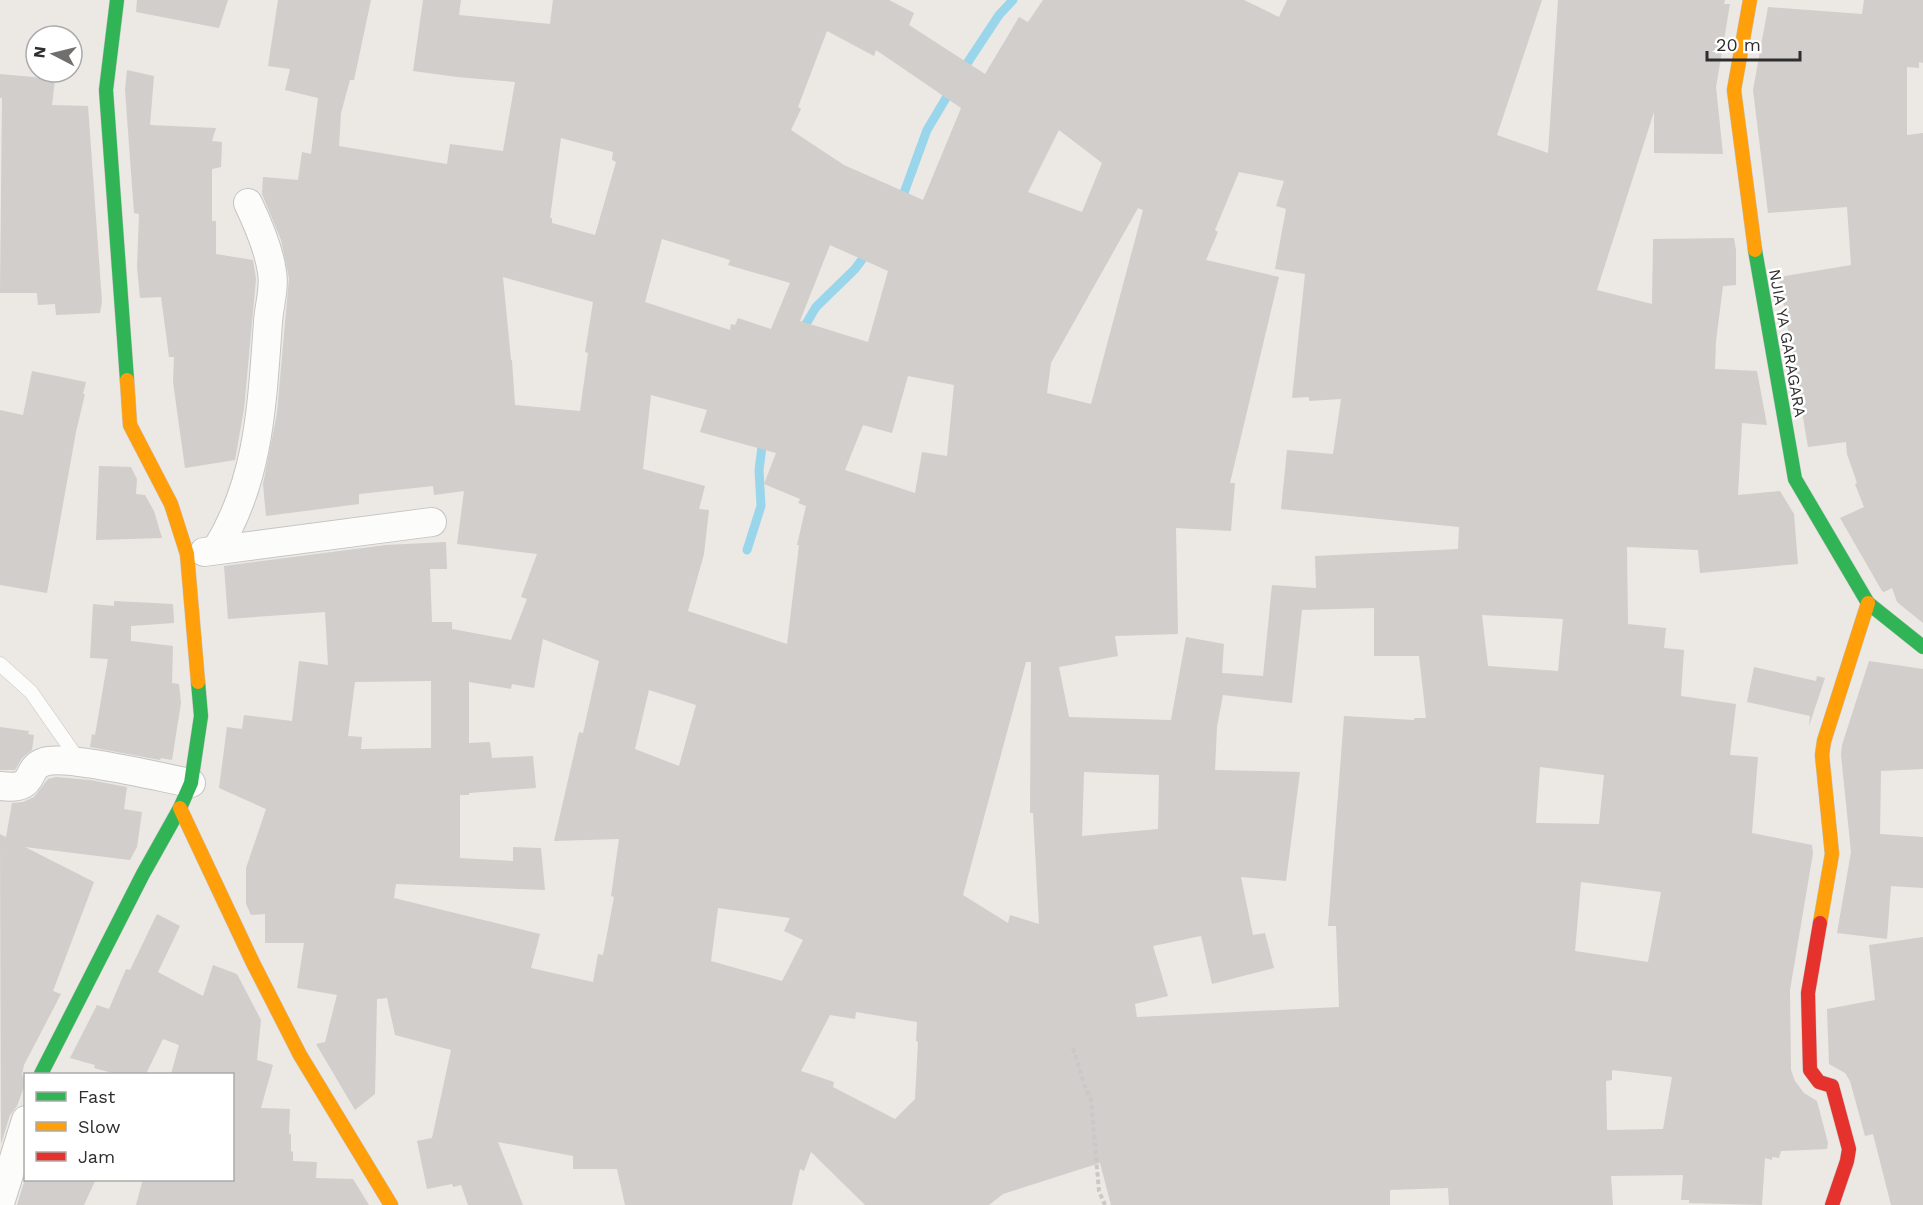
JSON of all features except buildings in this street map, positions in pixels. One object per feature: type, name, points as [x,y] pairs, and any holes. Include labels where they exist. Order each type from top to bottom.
[{"type":"street","points":[[42,1073],[185,796],[201,716],[187,554],[171,504],[130,425],[106,90],[117,0]]},
{"type":"street","name":"NJIA YA GARAGARA","points":[[1750,0],[1734,90],[1749,219],[1796,479],[1868,603],[1923,647]]},
{"type":"street","points":[[216,550],[231,525],[249,477],[256,448],[266,362],[273,273],[258,222],[248,203]]},
{"type":"street","points":[[187,554],[432,522]]},
{"type":"street","points":[[1832,1205],[1849,1149],[1832,1086],[1819,1082],[1810,1070],[1808,993],[1832,854],[1822,755],[1824,741],[1868,603]]},
{"type":"street","points":[[0,786],[18,787],[27,783],[31,774],[42,762],[58,760],[80,762],[185,796],[253,963],[300,1055],[391,1205]]},
{"type":"street","points":[[0,1203],[12,1145],[24,1124]]},
{"type":"lane","points":[[0,664],[31,692],[80,762]]},
{"type":"path","points":[[1073,1048],[1091,1100],[1099,1191],[1105,1205]]},
{"type":"waterway","points":[[962,71],[999,15],[1013,0]]},
{"type":"waterway","points":[[901,201],[927,130],[952,88]]},
{"type":"waterway","points":[[800,334],[816,307],[855,269],[869,250]]},
{"type":"waterway","points":[[747,550],[761,506],[759,470],[763,439]]},
{"type":"traffic: fast","points":[[117,0],[106,90],[127,380]]},
{"type":"traffic: fast","points":[[1755,250],[1795,479],[1868,603],[1923,647]]},
{"type":"traffic: fast","points":[[42,1073],[191,783],[201,716],[198,682]]},
{"type":"traffic: slow","points":[[1750,0],[1734,90],[1755,250]]},
{"type":"traffic: slow","points":[[127,380],[130,425],[171,504],[187,554],[198,682]]},
{"type":"traffic: slow","points":[[1820,923],[1832,854],[1822,755],[1824,741],[1868,603]]},
{"type":"traffic: slow","points":[[180,808],[253,963],[300,1055],[391,1205]]},
{"type":"traffic: jam","points":[[1820,923],[1808,993],[1810,1070],[1819,1082],[1832,1086],[1849,1149],[1832,1205]]}]
